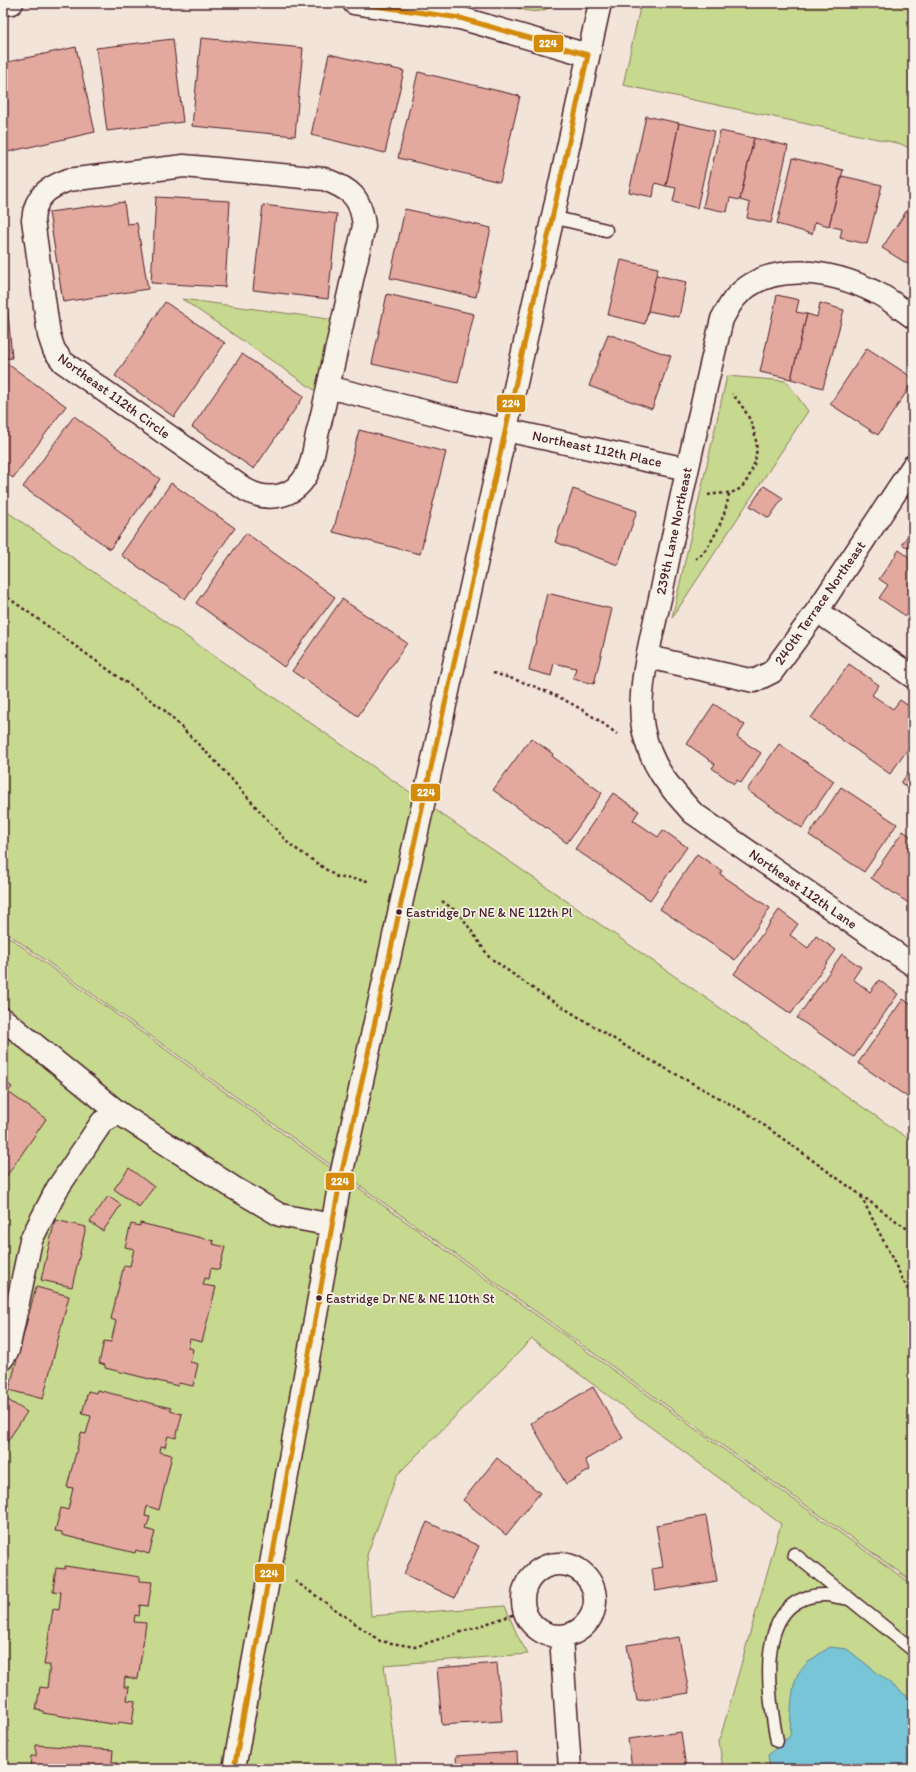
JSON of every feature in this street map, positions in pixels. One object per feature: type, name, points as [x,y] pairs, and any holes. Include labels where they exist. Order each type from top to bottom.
[{"type":"street","points":[[3,4],[12,3]]},
{"type":"street","points":[[354,3],[460,18],[588,54]]},
{"type":"street","points":[[234,1769],[341,1176],[507,430],[600,3]]},
{"type":"street","name":"Northeast 112th Circle","points":[[184,166],[324,179],[341,185],[354,196],[362,209],[364,226],[328,387],[310,465],[301,482],[293,491],[271,498],[258,496],[246,490],[63,362],[54,350],[50,335],[33,220],[34,207],[42,195],[54,186],[68,180],[184,166]]},
{"type":"street","name":"239th Lane Northeast","points":[[693,813],[657,770],[643,729],[641,710],[648,657],[687,469],[722,319],[736,298],[755,282],[769,275],[808,272],[850,281],[876,292],[913,317]]},
{"type":"street","points":[[328,387],[463,421],[507,430]]},
{"type":"street","name":"Northeast 112th Place","points":[[507,430],[687,469]]},
{"type":"street","name":"240th Terrace Northeast","points":[[648,657],[754,681],[772,672],[818,611],[913,466]]},
{"type":"street","points":[[818,611],[913,677]]},
{"type":"street","name":"Northeast 112th Lane","points":[[693,813],[913,965]]},
{"type":"street","points":[[3,1018],[119,1113],[234,1188],[280,1215],[332,1225]]},
{"type":"street","points":[[3,1358],[8,1350],[31,1240],[57,1189],[102,1122],[119,1113]]},
{"type":"street","points":[[564,1563],[576,1567],[585,1574],[592,1584],[596,1595],[592,1618],[584,1627],[575,1633],[561,1637],[551,1636],[539,1631],[530,1623],[525,1612],[522,1600],[524,1587],[531,1577],[540,1569],[551,1564],[564,1563]]},
{"type":"street","points":[[561,1637],[570,1769]]},
{"type":"lane","points":[[552,218],[606,230]]},
{"type":"lane","points":[[794,1554],[913,1650]]},
{"type":"lane","points":[[777,1741],[768,1694],[768,1664],[771,1640],[778,1622],[791,1606],[806,1599],[826,1595],[850,1599]]},
{"type":"path","points":[[704,496],[735,492],[743,486],[755,464],[757,450],[753,428],[747,413],[730,392]]},
{"type":"path","points":[[689,560],[698,558],[702,554],[719,528],[727,507],[729,492]]},
{"type":"path","points":[[3,594],[162,709],[218,764],[289,844],[337,877],[368,881]]},
{"type":"path","points":[[493,673],[529,683],[550,692],[593,716],[623,738]]},
{"type":"path","points":[[442,901],[460,914],[490,957],[538,992],[632,1050],[750,1115],[913,1233]]},
{"type":"path","points":[[861,1195],[913,1300]]},
{"type":"path","points":[[294,1580],[380,1641],[414,1647],[525,1612]]},
{"type":"green space","points":[[505,3],[555,3],[549,8],[543,10],[531,11]]},
{"type":"green space","points":[[641,3],[913,3],[913,150],[901,144],[623,85]]},
{"type":"green space","points":[[182,299],[343,321],[326,398]]},
{"type":"green space","points":[[727,376],[786,381],[808,411],[672,618]]},
{"type":"green space","points":[[3,509],[913,1142],[913,1582],[3,930]]},
{"type":"green space","points":[[3,933],[913,1585],[913,1769],[723,1769],[719,1742],[781,1524],[532,1339],[397,1475],[367,1555],[371,1616],[505,1606],[518,1637],[528,1654],[384,1665],[397,1769],[3,1769]]},
{"type":"water","points":[[830,1647],[847,1649],[913,1701],[913,1769],[770,1769],[768,1755],[790,1736],[794,1684],[797,1677],[800,1671],[807,1664]]},
{"type":"building","points":[[201,38],[303,48],[295,136],[192,126]]},
{"type":"building","points":[[173,39],[183,122],[107,131],[96,48]]},
{"type":"building","points":[[76,47],[95,132],[3,153],[3,63]]},
{"type":"building","points":[[329,54],[404,71],[385,153],[311,135]]},
{"type":"building","points":[[418,72],[520,96],[500,182],[398,158]]},
{"type":"building","points":[[646,116],[679,123],[666,186],[655,183],[653,197],[629,192]]},
{"type":"building","points":[[679,123],[714,131],[697,208],[673,202],[676,188],[666,186]]},
{"type":"building","points":[[720,131],[754,138],[740,200],[730,198],[727,212],[703,207]]},
{"type":"building","points":[[754,138],[788,146],[771,223],[747,218],[750,203],[740,200]]},
{"type":"building","points":[[793,158],[843,170],[829,226],[815,222],[812,234],[777,224]]},
{"type":"building","points":[[842,176],[882,185],[867,244],[840,238],[842,229],[829,226]]},
{"type":"building","points":[[156,197],[230,201],[225,287],[151,283]]},
{"type":"building","points":[[913,201],[913,263],[911,266],[882,248]]},
{"type":"building","points":[[124,202],[127,224],[137,223],[148,289],[63,302],[49,212]]},
{"type":"building","points":[[263,205],[337,214],[328,299],[253,290]]},
{"type":"building","points":[[405,209],[491,228],[476,297],[390,278]]},
{"type":"building","points":[[3,253],[12,358],[3,359]]},
{"type":"building","points":[[621,260],[658,268],[645,324],[608,315]]},
{"type":"building","points":[[656,275],[686,282],[679,317],[648,311]]},
{"type":"building","points":[[387,294],[474,314],[458,383],[372,364]]},
{"type":"building","points":[[777,295],[799,300],[796,312],[807,314],[791,379],[760,372]]},
{"type":"building","points":[[165,302],[225,343],[174,417],[115,376]]},
{"type":"building","points":[[820,303],[844,310],[823,388],[791,379],[807,314],[817,317]]},
{"type":"building","points":[[608,334],[671,356],[652,409],[589,386]]},
{"type":"building","points":[[867,348],[913,378],[913,382],[878,435],[830,404]]},
{"type":"building","points":[[242,354],[304,396],[254,469],[192,427]]},
{"type":"building","points":[[5,362],[66,406],[13,478],[3,471],[3,365]]},
{"type":"building","points":[[74,416],[160,479],[110,549],[23,487]]},
{"type":"building","points":[[359,430],[446,452],[420,554],[333,532]]},
{"type":"building","points":[[171,483],[235,528],[185,599],[121,555]]},
{"type":"building","points":[[764,486],[783,498],[769,518],[750,506]]},
{"type":"building","points":[[573,489],[637,511],[618,565],[555,542]]},
{"type":"building","points":[[913,528],[913,551],[902,544]]},
{"type":"building","points":[[246,533],[335,597],[284,667],[196,603]]},
{"type":"building","points":[[899,550],[913,560],[913,621],[879,598],[888,585],[879,579]]},
{"type":"building","points":[[547,593],[612,609],[594,684],[573,679],[576,668],[554,663],[551,676],[529,670]]},
{"type":"building","points":[[342,599],[407,643],[358,716],[292,671]]},
{"type":"building","points":[[849,664],[879,685],[872,695],[893,709],[900,700],[913,709],[913,742],[890,774],[811,718]]},
{"type":"building","points":[[714,704],[745,725],[737,737],[761,753],[741,783],[737,780],[734,784],[712,768],[715,764],[687,744]]},
{"type":"building","points":[[531,738],[553,754],[552,756],[602,793],[567,843],[493,790]]},
{"type":"building","points":[[779,744],[834,781],[802,828],[747,790]]},
{"type":"building","points":[[913,766],[913,791],[901,783]]},
{"type":"building","points":[[841,787],[897,824],[864,872],[809,835]]},
{"type":"building","points":[[613,793],[639,811],[633,820],[658,837],[663,830],[687,847],[650,900],[575,849]]},
{"type":"building","points":[[903,831],[913,838],[913,906],[871,878]]},
{"type":"building","points":[[697,854],[722,871],[720,874],[770,908],[735,960],[660,909]]},
{"type":"building","points":[[779,910],[798,924],[790,935],[808,948],[816,936],[836,950],[791,1014],[734,974]]},
{"type":"building","points":[[842,954],[861,967],[853,979],[870,992],[879,980],[898,994],[854,1057],[797,1018]]},
{"type":"building","points":[[903,999],[913,1006],[913,1101],[858,1063]]},
{"type":"building","points":[[3,1080],[12,1087],[8,1092],[46,1119],[3,1181]]},
{"type":"building","points":[[129,1168],[154,1187],[139,1207],[114,1189]]},
{"type":"building","points":[[108,1196],[121,1205],[103,1231],[90,1222]]},
{"type":"building","points":[[55,1220],[86,1227],[72,1287],[41,1280]]},
{"type":"building","points":[[140,1223],[214,1241],[213,1244],[225,1247],[219,1270],[211,1268],[209,1279],[205,1278],[203,1285],[216,1287],[202,1342],[190,1339],[188,1348],[193,1349],[190,1362],[198,1364],[193,1386],[179,1383],[178,1386],[105,1368],[105,1365],[99,1363],[104,1341],[111,1342],[116,1321],[111,1319],[124,1265],[130,1266],[134,1249],[125,1247],[131,1224],[140,1226]]},
{"type":"building","points":[[36,1287],[69,1296],[43,1399],[9,1390]]},
{"type":"building","points":[[593,1387],[623,1438],[585,1460],[590,1470],[566,1484],[531,1423]]},
{"type":"building","points":[[97,1390],[171,1408],[170,1411],[182,1414],[176,1438],[168,1436],[165,1447],[161,1446],[160,1452],[172,1455],[159,1510],[147,1506],[145,1516],[150,1517],[146,1529],[155,1532],[149,1554],[136,1550],[135,1553],[62,1535],[62,1532],[55,1531],[61,1508],[68,1510],[73,1488],[67,1487],[81,1433],[86,1434],[91,1416],[82,1414],[88,1391],[96,1393]]},
{"type":"building","points":[[3,1397],[27,1412],[3,1448]]},
{"type":"building","points":[[497,1458],[540,1493],[506,1535],[463,1500]]},
{"type":"building","points":[[706,1516],[717,1581],[655,1591],[652,1569],[663,1567],[656,1525]]},
{"type":"building","points":[[427,1522],[479,1546],[455,1598],[404,1574]]},
{"type":"building","points":[[65,1566],[140,1577],[140,1581],[152,1582],[148,1606],[140,1605],[139,1616],[135,1615],[134,1622],[146,1623],[138,1679],[125,1677],[124,1687],[129,1687],[127,1700],[135,1701],[132,1724],[119,1722],[118,1725],[43,1713],[43,1711],[36,1710],[40,1687],[47,1688],[50,1665],[44,1665],[53,1609],[59,1610],[61,1592],[53,1591],[56,1568],[65,1569]]},
{"type":"building","points":[[679,1637],[689,1693],[637,1701],[627,1645]]},
{"type":"building","points":[[497,1663],[502,1721],[442,1725],[437,1668]]},
{"type":"building","points":[[681,1732],[686,1769],[628,1769],[632,1768],[628,1739]]},
{"type":"building","points":[[36,1745],[113,1750],[112,1762],[117,1762],[116,1769],[30,1769],[31,1756],[36,1756]]},
{"type":"building","points":[[517,1752],[518,1769],[457,1769],[456,1756]]},
{"type":"transit line","name":"224","points":[[234,1769],[341,1176],[588,55],[460,18],[354,3]]},
{"type":"place","name":"Eastridge Dr NE & NE 112th Pl","points":[[399,912]]},
{"type":"place","name":"Eastridge Dr NE & NE 110th St","points":[[319,1298]]}]
